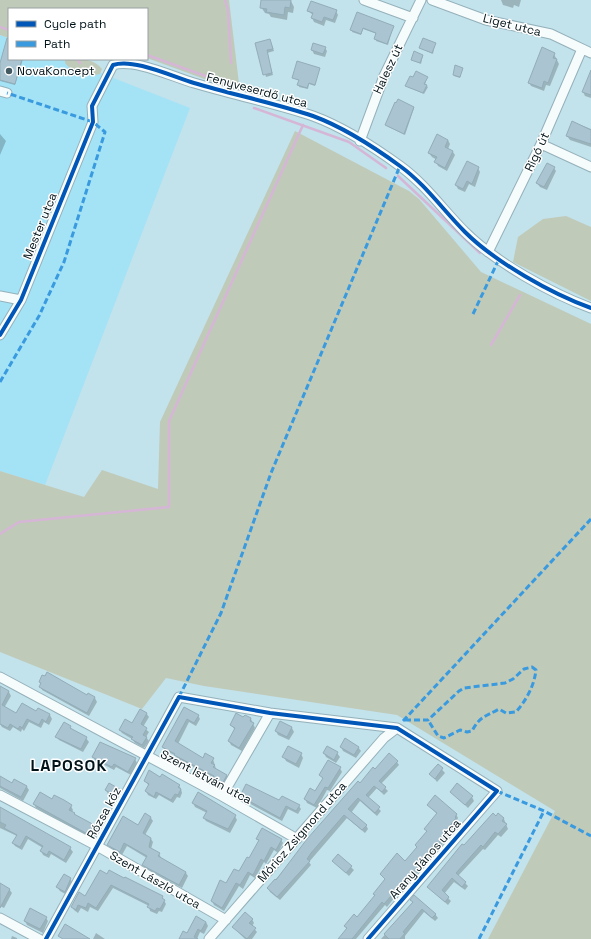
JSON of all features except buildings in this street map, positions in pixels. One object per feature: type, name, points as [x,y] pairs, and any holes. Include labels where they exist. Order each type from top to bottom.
[{"type":"street","points":[[364,0],[413,18]]},
{"type":"street","name":"Halesz út","points":[[360,140],[384,76],[421,0]]},
{"type":"street","name":"Liget utca","points":[[432,0],[486,20],[552,34],[591,53]]},
{"type":"street","name":"Rigó út","points":[[488,252],[541,144],[582,49]]},
{"type":"street","name":"Fenyveserdő utca","points":[[93,122],[92,106],[113,65],[121,62],[148,67],[170,77],[289,108],[332,125],[360,140],[400,166],[416,180],[466,233],[488,252],[565,298],[591,308]]},
{"type":"street","name":"Mester utca","points":[[0,335],[21,300],[93,122]]},
{"type":"street","points":[[541,144],[591,167]]},
{"type":"street","points":[[0,296],[21,300]]},
{"type":"street","name":"Szent István utca","points":[[0,677],[222,796],[297,839]]},
{"type":"street","name":"Rózsa köz","points":[[46,939],[179,697],[270,714]]},
{"type":"street","points":[[222,796],[270,714],[397,728]]},
{"type":"street","name":"Arany János utca","points":[[368,939],[497,791],[397,728]]},
{"type":"street","name":"Móricz Zsigmond utca","points":[[209,939],[384,738],[397,728]]},
{"type":"street","name":"Szent László utca","points":[[0,794],[97,846],[226,920]]},
{"type":"street","points":[[0,918],[39,939]]},
{"type":"shaded area","points":[[0,35],[8,38],[8,60],[68,60],[190,108],[45,485],[0,471]]},
{"type":"green space","points":[[0,0],[229,0],[240,92],[148,58],[148,8],[8,8],[8,38],[0,35]]},
{"type":"green space","points":[[65,60],[85,60],[94,62],[102,69],[100,74],[91,75],[71,69],[65,63]]},
{"type":"green space","points":[[295,131],[409,191],[419,199],[481,272],[591,324],[591,939],[488,939],[555,811],[397,715],[204,686],[166,678],[142,709],[0,652],[0,471],[84,497],[102,470],[158,489],[160,422]]},
{"type":"green space","points":[[566,216],[591,227],[591,301],[513,262],[518,237],[543,219]]},
{"type":"waterway","points":[[225,0],[228,10],[231,63]]},
{"type":"waterway","points":[[0,27],[8,30]]},
{"type":"waterway","points":[[148,55],[250,92]]},
{"type":"waterway","points":[[254,108],[349,142],[386,168]]},
{"type":"waterway","points":[[0,534],[19,522],[169,507],[169,421],[303,125]]},
{"type":"waterway","points":[[398,176],[480,253]]},
{"type":"waterway","points":[[491,345],[520,295]]},
{"type":"marked path","points":[[0,382],[39,316],[64,262],[105,132],[93,122],[7,93]]},
{"type":"marked path","points":[[179,697],[221,613],[271,473],[400,166]]},
{"type":"marked path","points":[[473,314],[499,259]]},
{"type":"marked path","points":[[403,721],[591,519]]},
{"type":"marked path","points":[[405,720],[428,720],[464,688],[505,683],[513,679],[524,669],[532,667],[536,670],[534,681],[529,692],[516,712],[506,713],[499,709],[480,720],[472,731],[467,732],[460,730],[444,738],[438,736],[428,720]]},
{"type":"marked path","points":[[497,791],[544,811],[591,836]]},
{"type":"marked path","points":[[479,939],[544,811]]},
{"type":"cycle path","points":[[0,335],[21,300],[93,122],[92,106],[113,65],[122,64],[132,64],[154,69],[194,83],[299,111],[347,132],[380,152],[409,173],[426,189],[465,232],[492,255],[542,286],[591,308]]},
{"type":"cycle path","points":[[46,939],[179,697],[270,713],[397,728],[497,791],[368,939]]},
{"type":"place","name":"NovaKoncept","points":[[9,71]]},
{"type":"district","name":"LAPOSOK","points":[[69,765]]}]
